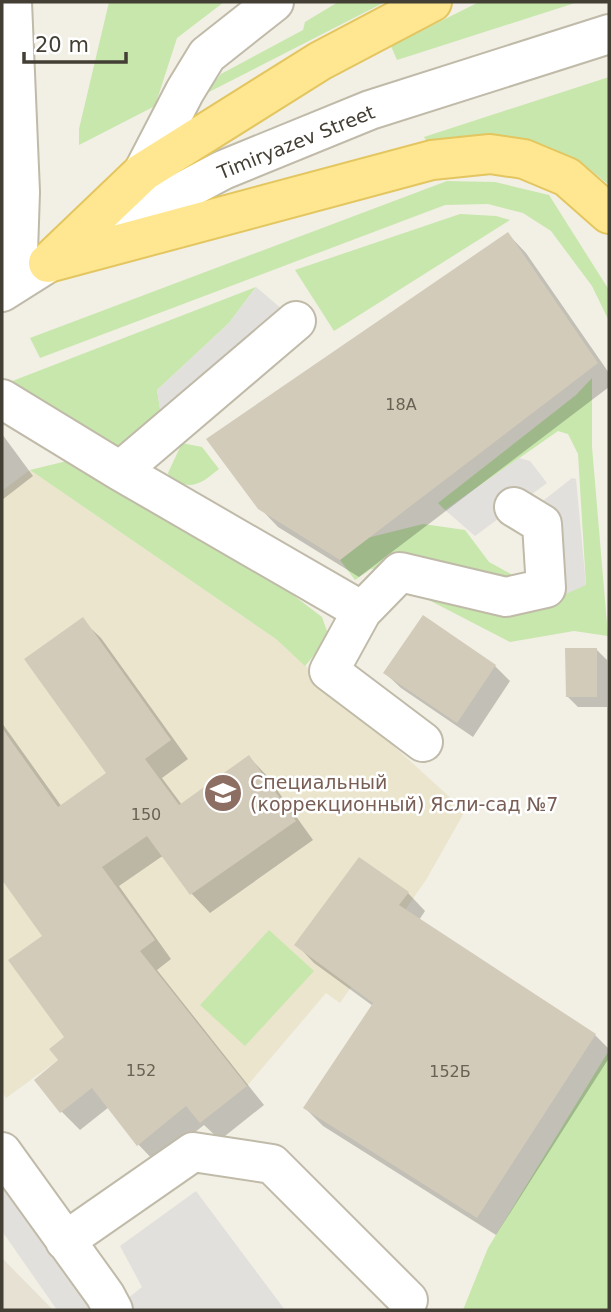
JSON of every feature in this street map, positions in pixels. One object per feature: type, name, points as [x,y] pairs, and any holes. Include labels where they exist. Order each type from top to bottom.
[{"type":"main road","points":[[22,279],[143,172],[320,61],[432,2]]},
{"type":"main road","points":[[22,279],[432,160],[490,154],[524,159],[566,177],[609,214]]},
{"type":"street","points":[[12,2],[22,279]]},
{"type":"street","points":[[143,172],[207,55],[274,2]]},
{"type":"street","name":"Timiryazev Street","points":[[22,279],[223,170],[358,115],[609,34]]},
{"type":"street","points":[[120,471],[296,321]]},
{"type":"street","points":[[2,399],[120,471],[362,611]]},
{"type":"street","points":[[423,742],[330,671],[362,611],[400,572],[506,597],[546,588],[542,524],[514,506]]},
{"type":"street","points":[[2,1152],[113,1310]]},
{"type":"street","points":[[65,1241],[193,1152],[272,1164],[408,1300]]},
{"type":"shaded area","points":[[256,287],[296,321],[162,421],[157,390],[229,323]]},
{"type":"shaded area","points":[[519,458],[530,461],[547,483],[475,536],[445,510]]},
{"type":"shaded area","name":"Специальный (коррекционный) Ясли-сад №7","points":[[30,470],[276,639],[465,811],[426,880],[340,1003],[326,993],[247,1086],[162,979],[86,1039],[76,1027],[49,1049],[58,1060],[6,1098],[2,1092],[2,491]]},
{"type":"shaded area","points":[[572,478],[576,479],[586,585],[548,602],[542,524],[544,500]]},
{"type":"shaded area","points":[[2,1152],[105,1295],[86,1310],[57,1310],[2,1231]]},
{"type":"shaded area","points":[[196,1191],[285,1310],[113,1310],[142,1287],[120,1246]]},
{"type":"shaded area","points":[[2,1258],[53,1310],[2,1310]]},
{"type":"green space","points":[[109,2],[224,2],[177,38],[155,106],[79,145],[79,129]]},
{"type":"green space","points":[[338,2],[385,2],[205,94],[221,74],[303,30],[305,22]]},
{"type":"green space","points":[[479,2],[578,2],[397,60],[391,46]]},
{"type":"green space","points":[[609,77],[609,185],[581,162],[542,144],[496,137],[431,149],[424,137]]},
{"type":"green space","points":[[447,181],[495,182],[549,195],[609,290],[609,321],[592,286],[551,231],[523,213],[488,204],[445,205],[40,358],[30,338]]},
{"type":"green space","points":[[460,214],[496,216],[510,220],[334,331],[295,270]]},
{"type":"green space","points":[[256,287],[229,323],[157,390],[162,421],[137,442],[111,451],[2,385]]},
{"type":"green space","points":[[592,378],[592,447],[608,636],[574,631],[510,642],[421,596],[586,585],[578,454],[568,434],[558,431],[445,510],[438,503],[576,395]]},
{"type":"green space","points":[[182,443],[202,447],[219,469],[196,484],[185,485],[170,480],[168,473]]},
{"type":"green space","points":[[71,460],[252,564],[322,617],[329,637],[305,666],[276,639],[30,470]]},
{"type":"green space","points":[[423,524],[465,530],[489,562],[511,574],[516,581],[412,565],[371,569],[355,580],[340,560],[367,538]]},
{"type":"green space","points":[[269,930],[314,971],[245,1046],[200,1005]]},
{"type":"green space","points":[[608,1052],[609,1310],[463,1310],[488,1248]]},
{"type":"building","points":[[508,232],[598,363],[340,560],[258,509],[206,439]]},
{"type":"building","points":[[423,615],[496,665],[457,723],[383,673]]},
{"type":"building","points":[[83,617],[171,740],[145,759],[179,805],[249,755],[296,821],[190,895],[147,836],[102,867],[155,940],[140,951],[247,1086],[200,1123],[186,1106],[137,1146],[92,1088],[60,1113],[34,1080],[58,1060],[49,1049],[64,1037],[8,960],[42,936],[2,880],[2,728],[58,807],[106,773],[24,659]]},
{"type":"building","points":[[565,648],[597,648],[597,697],[566,697]]},
{"type":"building","points":[[359,857],[409,892],[399,905],[596,1034],[477,1218],[303,1108],[373,1003],[294,945]]},
{"type":"place","name":"Специальный (коррекционный) Ясли-сад №7","points":[[223,793]]}]
